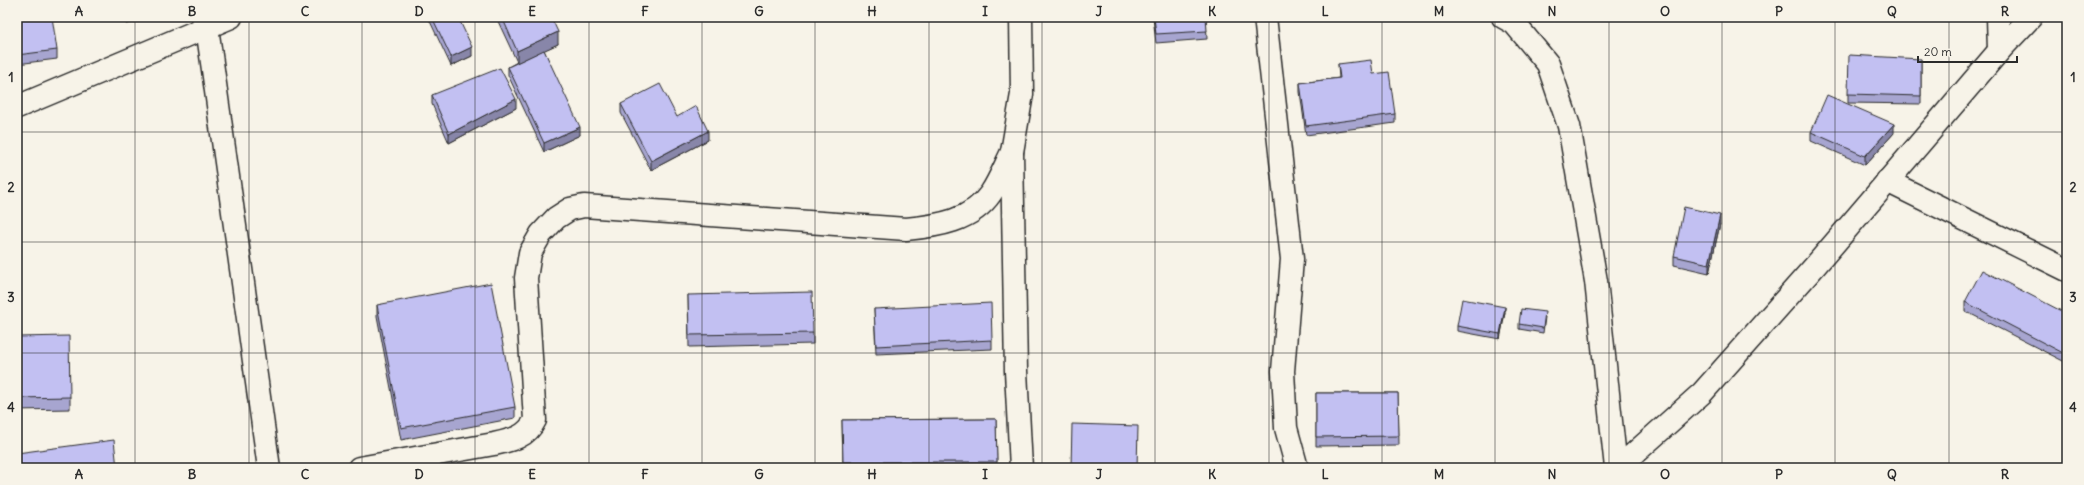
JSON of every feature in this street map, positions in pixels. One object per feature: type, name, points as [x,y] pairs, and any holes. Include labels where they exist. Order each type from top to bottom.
[{"type":"street","points":[[17,107],[205,22],[231,17]]},
{"type":"street","points":[[1021,17],[1022,94],[1012,152],[1016,371],[1021,468]]},
{"type":"street","points":[[1265,17],[1292,259],[1283,371],[1286,428],[1297,468]]},
{"type":"street","points":[[1503,17],[1514,23],[1548,64],[1569,126],[1596,281],[1617,468]]},
{"type":"street","points":[[1998,17],[1999,51]]},
{"type":"street","points":[[1617,468],[1702,393],[1999,51],[2031,17]]},
{"type":"street","points":[[205,22],[269,468]]},
{"type":"street","points":[[359,468],[514,440],[531,428],[535,420],[526,278],[530,253],[541,234],[556,218],[570,209],[584,206],[906,229],[937,226],[968,215],[990,194],[1012,152]]},
{"type":"street","points":[[1887,181],[2067,270]]},
{"type":"building","points":[[17,17],[52,17],[57,50],[17,55]]},
{"type":"building","points":[[432,17],[458,17],[472,47],[451,57]]},
{"type":"building","points":[[502,17],[551,17],[558,32],[517,51]]},
{"type":"building","points":[[1154,17],[1206,17],[1207,31],[1156,34]]},
{"type":"building","points":[[544,50],[580,127],[544,143],[508,67]]},
{"type":"building","points":[[1849,55],[1921,59],[1921,96],[1848,94]]},
{"type":"building","points":[[1371,60],[1373,74],[1389,72],[1395,114],[1306,126],[1300,83],[1340,78],[1338,64]]},
{"type":"building","points":[[500,68],[516,99],[449,134],[432,95]]},
{"type":"building","points":[[660,84],[677,117],[696,106],[708,131],[651,161],[621,104]]},
{"type":"building","points":[[1827,95],[1894,124],[1865,156],[1811,132]]},
{"type":"building","points":[[1684,207],[1720,215],[1709,264],[1674,256]]},
{"type":"building","points":[[1982,270],[2067,314],[2067,355],[1965,302]]},
{"type":"building","points":[[491,283],[515,407],[401,428],[377,305]]},
{"type":"building","points":[[812,292],[813,333],[689,335],[688,295]]},
{"type":"building","points":[[1462,299],[1505,307],[1500,334],[1457,326]]},
{"type":"building","points":[[991,303],[992,340],[876,346],[874,309]]},
{"type":"building","points":[[1521,309],[1545,312],[1543,328],[1519,324]]},
{"type":"building","points":[[69,336],[70,397],[17,398],[17,337]]},
{"type":"building","points":[[1316,393],[1398,393],[1399,436],[1316,437]]},
{"type":"building","points":[[996,419],[997,462],[843,462],[842,420]]},
{"type":"building","points":[[1072,424],[1138,426],[1137,468],[1071,468]]},
{"type":"building","points":[[114,440],[117,468],[17,468],[17,453]]}]
